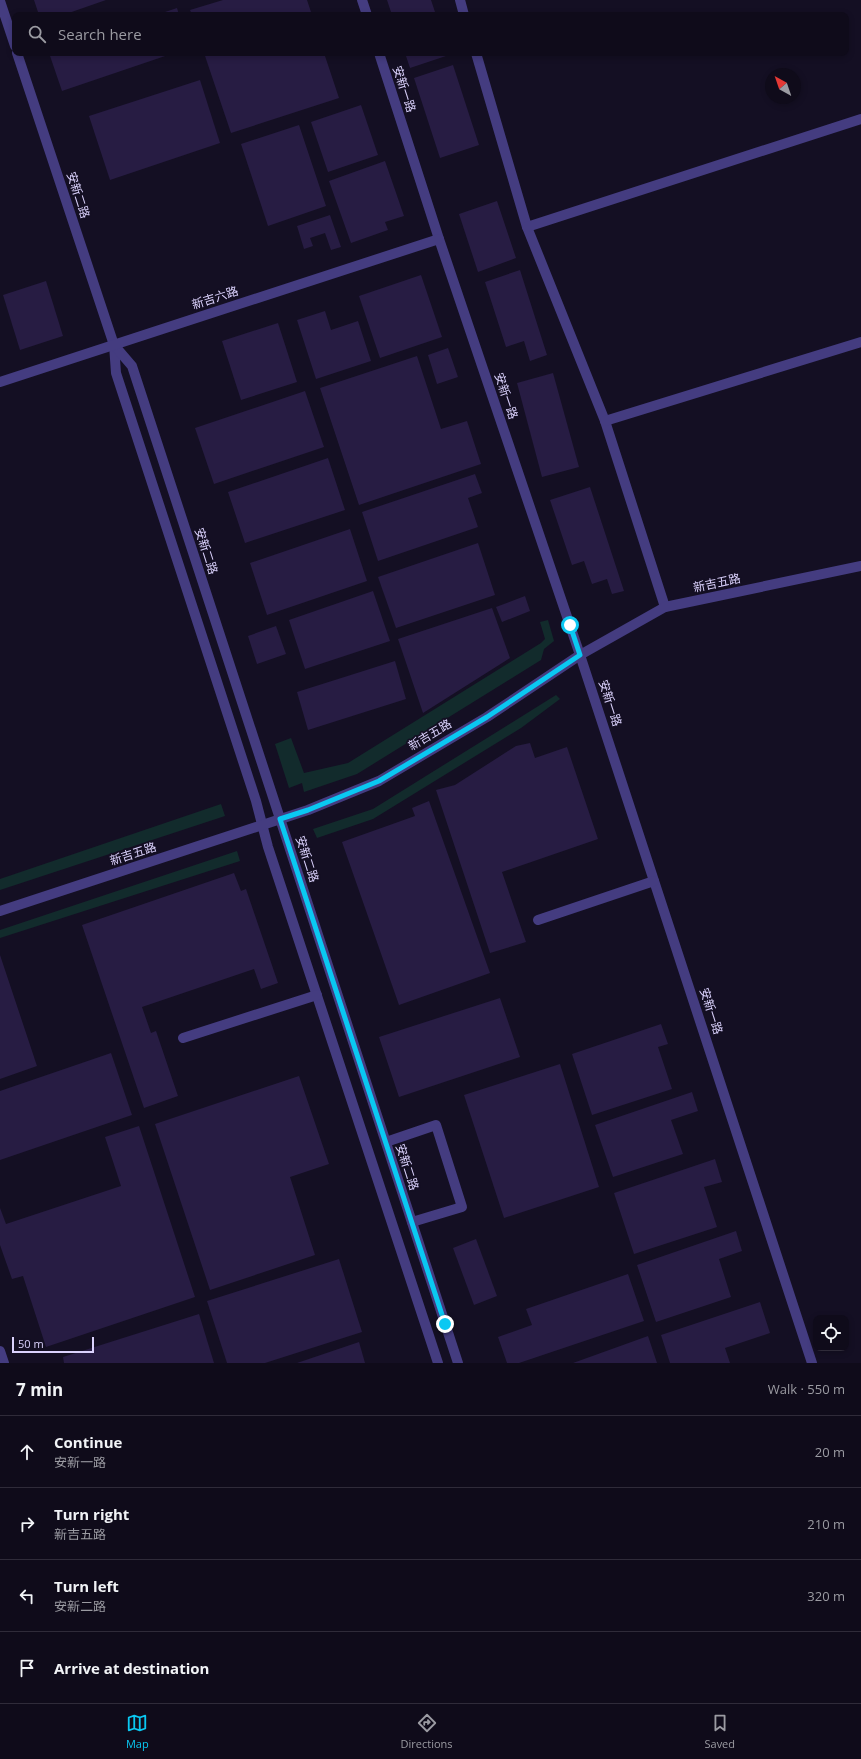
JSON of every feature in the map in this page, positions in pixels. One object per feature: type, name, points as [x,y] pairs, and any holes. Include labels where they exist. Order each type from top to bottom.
[{"type":"street","points":[[362,0],[366,12]]},
{"type":"street","points":[[460,0],[463,12]]},
{"type":"street","points":[[0,1],[12,37]]},
{"type":"street","name":"安新二路","points":[[18,56],[114,345],[116,373],[254,794],[271,854],[438,1363]]},
{"type":"street","name":"安新一路","points":[[380,56],[439,239],[580,655],[812,1363]]},
{"type":"street","points":[[477,56],[527,227],[605,421],[665,607]]},
{"type":"street","points":[[527,227],[861,119]]},
{"type":"street","name":"新吉六路","points":[[0,382],[439,239]]},
{"type":"street","points":[[605,421],[861,342]]},
{"type":"street","name":"安新二路","points":[[114,345],[132,366],[458,1363]]},
{"type":"street","name":"新吉五路","points":[[0,911],[308,810],[379,781],[487,717],[580,655],[665,607],[861,566]]},
{"type":"street","points":[[538,920],[654,881]]},
{"type":"street","points":[[183,1038],[317,995]]},
{"type":"street","points":[[386,1142],[436,1125],[462,1207],[412,1222]]},
{"type":"street","points":[[0,1351],[4,1363]]},
{"type":"green space","points":[[548,620],[554,641],[544,649],[541,660],[357,774],[304,792],[302,783],[289,788],[275,744],[291,738],[304,773],[348,763],[541,643],[545,639],[540,622]]},
{"type":"green space","points":[[556,695],[560,699],[521,728],[373,819],[317,838],[313,829],[373,809]]},
{"type":"green space","points":[[221,804],[225,816],[0,890],[0,879]]},
{"type":"green space","points":[[237,851],[240,861],[0,938],[0,930]]},
{"type":"building","points":[[34,0],[106,0],[72,12],[38,12]]},
{"type":"building","points":[[223,0],[307,0],[311,12],[191,12],[190,10]]},
{"type":"building","points":[[387,0],[431,0],[435,12],[391,12]]},
{"type":"building","points":[[177,8],[178,12],[165,12]]},
{"type":"building","points":[[50,56],[165,56],[62,91]]},
{"type":"building","points":[[205,56],[325,56],[339,98],[231,133]]},
{"type":"building","points":[[406,56],[446,56],[410,68]]},
{"type":"building","points":[[453,65],[479,145],[440,158],[414,78]]},
{"type":"building","points":[[200,80],[220,143],[110,180],[89,116]]},
{"type":"building","points":[[361,105],[378,155],[328,172],[311,122]]},
{"type":"building","points":[[299,125],[326,206],[268,226],[241,144]]},
{"type":"building","points":[[385,161],[404,216],[385,222],[388,230],[351,243],[329,181]]},
{"type":"building","points":[[497,201],[516,258],[478,272],[459,214]]},
{"type":"building","points":[[330,215],[341,247],[331,250],[325,233],[310,238],[313,246],[304,249],[297,226]]},
{"type":"building","points":[[520,270],[547,355],[530,361],[524,341],[506,347],[485,282]]},
{"type":"building","points":[[421,275],[442,337],[380,358],[359,296]]},
{"type":"building","points":[[46,281],[63,336],[20,350],[3,295]]},
{"type":"building","points":[[325,311],[331,330],[358,321],[371,361],[316,379],[297,320]]},
{"type":"building","points":[[278,323],[297,382],[241,400],[222,341]]},
{"type":"building","points":[[448,348],[458,377],[437,384],[428,355]]},
{"type":"building","points":[[417,356],[441,429],[467,421],[481,464],[359,505],[320,388]]},
{"type":"building","points":[[553,373],[579,467],[542,477],[517,383]]},
{"type":"building","points":[[305,391],[324,447],[214,484],[195,428]]},
{"type":"building","points":[[328,458],[345,510],[245,543],[228,492]]},
{"type":"building","points":[[475,474],[482,493],[468,498],[478,527],[378,561],[362,512]]},
{"type":"building","points":[[590,487],[624,591],[612,594],[607,579],[592,584],[584,561],[572,565],[550,500]]},
{"type":"building","points":[[350,529],[367,581],[267,615],[250,563]]},
{"type":"building","points":[[478,543],[495,595],[396,628],[378,577]]},
{"type":"building","points":[[373,591],[390,641],[305,669],[289,620]]},
{"type":"building","points":[[525,596],[530,611],[502,622],[496,607]]},
{"type":"building","points":[[492,608],[510,658],[423,713],[398,639]]},
{"type":"building","points":[[276,626],[286,654],[257,664],[248,636]]},
{"type":"building","points":[[395,661],[406,699],[308,730],[297,692]]},
{"type":"building","points":[[530,743],[535,758],[567,747],[598,839],[502,872],[526,942],[490,953],[436,790],[455,785],[516,746]]},
{"type":"building","points":[[429,801],[490,973],[399,1005],[342,842],[415,816],[412,808]]},
{"type":"building","points":[[234,873],[241,891],[246,889],[278,983],[261,989],[254,969],[142,1007],[151,1033],[156,1031],[178,1096],[144,1108],[82,925]]},
{"type":"building","points":[[0,955],[37,1066],[0,1079]]},
{"type":"building","points":[[500,998],[520,1057],[399,1097],[379,1037]]},
{"type":"building","points":[[661,1024],[668,1044],[658,1047],[672,1089],[592,1115],[572,1054]]},
{"type":"building","points":[[111,1053],[132,1115],[0,1160],[0,1091]]},
{"type":"building","points":[[560,1064],[599,1187],[504,1218],[464,1095]]},
{"type":"building","points":[[299,1076],[329,1164],[290,1177],[315,1255],[210,1290],[155,1124]]},
{"type":"building","points":[[692,1092],[698,1111],[671,1120],[683,1154],[613,1177],[595,1125]]},
{"type":"building","points":[[139,1126],[195,1297],[46,1347],[23,1276],[12,1279],[0,1245],[0,1208],[6,1224],[121,1186],[105,1137]]},
{"type":"building","points":[[715,1159],[722,1182],[704,1187],[717,1227],[634,1254],[614,1193]]},
{"type":"building","points":[[736,1231],[742,1251],[719,1259],[731,1297],[656,1322],[637,1265]]},
{"type":"building","points":[[476,1239],[497,1296],[474,1305],[453,1248]]},
{"type":"building","points":[[339,1259],[362,1332],[265,1363],[227,1363],[207,1301]]},
{"type":"building","points":[[628,1274],[644,1321],[519,1363],[507,1363],[498,1337],[532,1325],[526,1309]]},
{"type":"building","points":[[760,1302],[770,1333],[725,1348],[730,1363],[670,1363],[661,1335]]},
{"type":"building","points":[[199,1314],[214,1363],[64,1363],[63,1357]]},
{"type":"building","points":[[648,1336],[657,1363],[573,1363]]},
{"type":"building","points":[[359,1342],[365,1363],[297,1363]]},
{"type":"route","points":[[445,1324],[280,819],[308,810],[379,781],[487,717],[580,655],[570,625]]}]
